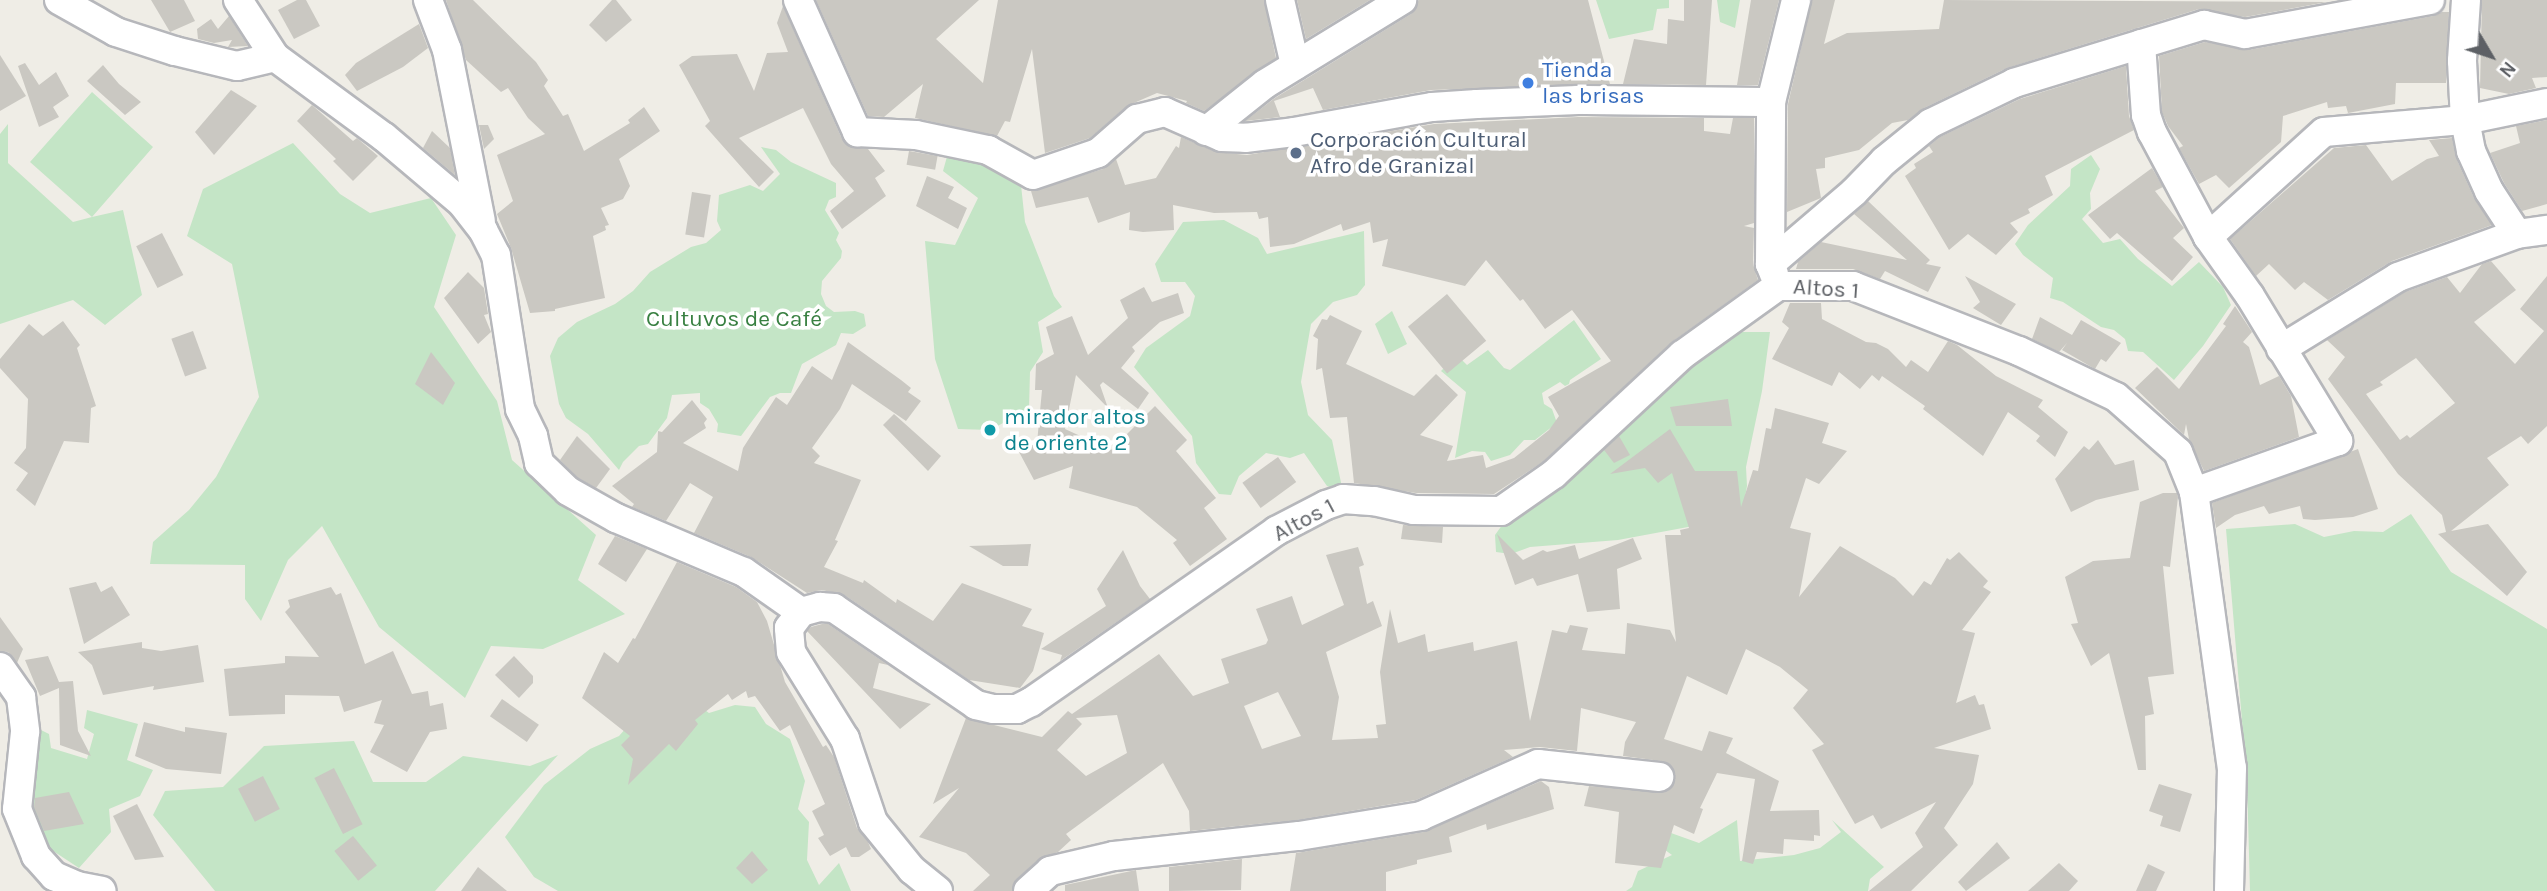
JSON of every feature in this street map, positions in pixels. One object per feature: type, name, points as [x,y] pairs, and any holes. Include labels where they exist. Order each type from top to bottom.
[{"type":"street","points":[[58,0],[116,32],[175,51],[237,66],[275,57]]},
{"type":"street","points":[[238,0],[275,57],[384,137],[461,202],[483,230],[496,255],[520,409],[533,436],[539,463],[568,491],[580,498],[616,518],[744,572],[801,612],[789,628],[790,652],[845,739],[873,822],[912,870],[938,891]]},
{"type":"street","points":[[428,0],[447,50],[483,230]]},
{"type":"street","points":[[799,0],[857,132],[916,135],[988,150],[1033,175],[1098,153],[1137,119],[1165,112],[1222,137],[1256,136],[1420,109],[1477,104],[1578,100],[1772,102]]},
{"type":"street","points":[[1280,0],[1295,65]]},
{"type":"street","points":[[1206,131],[1265,84],[1402,0]]},
{"type":"street","points":[[1774,275],[1772,102],[1796,0]]},
{"type":"street","points":[[1774,275],[1884,161],[1931,123],[2014,83],[2204,25],[2245,34],[2430,0]]},
{"type":"street","points":[[2466,0],[2462,61],[2465,121],[2471,151],[2489,191],[2518,234]]},
{"type":"street","points":[[2141,44],[2146,115],[2152,132],[2208,237],[2250,296],[2338,441],[2194,492]]},
{"type":"street","points":[[2208,237],[2324,132],[2465,121],[2547,103]]},
{"type":"street","points":[[2281,349],[2398,276],[2518,234],[2547,230]]},
{"type":"street","name":"Altos 1","points":[[801,612],[820,607],[834,608],[976,705],[995,709],[1017,709],[1031,702],[1276,531],[1326,505],[1343,499],[1374,501],[1414,510],[1501,511],[1554,474],[1682,355],[1774,275],[1853,286],[2019,351],[2116,397],[2178,452],[2194,492],[2232,768],[2229,891]]},
{"type":"street","points":[[0,667],[22,697],[25,732],[16,809],[36,856],[54,876],[77,886],[102,891]]},
{"type":"street","points":[[1028,891],[1050,871],[1114,856],[1299,836],[1422,816],[1538,764],[1659,777]]},
{"type":"green space","points":[[1596,0],[1669,0],[1669,8],[1657,9],[1653,30],[1609,39]]},
{"type":"green space","points":[[1717,0],[1740,0],[1735,28],[1720,22]]},
{"type":"green space","points":[[92,92],[153,147],[92,217],[30,162]]},
{"type":"green space","points":[[8,124],[8,163],[73,222],[123,210],[142,295],[105,325],[73,300],[0,324],[0,134]]},
{"type":"green space","points":[[293,143],[340,194],[370,213],[431,198],[456,235],[434,307],[497,401],[512,460],[596,535],[578,580],[625,614],[543,649],[491,646],[465,698],[379,627],[322,526],[288,560],[261,621],[245,599],[245,565],[150,564],[153,542],[189,510],[216,477],[259,397],[232,264],[187,236],[203,189]]},
{"type":"green space","name":"Cultuvos de Café","points":[[761,147],[776,150],[791,162],[836,183],[836,197],[829,200],[825,210],[839,233],[836,240],[842,251],[841,258],[822,281],[821,294],[826,306],[834,312],[855,311],[864,314],[866,326],[853,334],[841,333],[836,345],[802,364],[791,393],[770,397],[741,436],[717,432],[718,424],[709,409],[700,403],[700,393],[672,395],[667,418],[648,444],[639,446],[619,470],[588,434],[566,418],[559,404],[550,356],[558,338],[577,322],[615,304],[633,291],[650,272],[691,247],[706,243],[721,230],[717,221],[719,195],[750,185],[763,191],[780,174]]},
{"type":"green space","points":[[948,153],[1002,168],[1021,185],[1025,222],[1054,296],[1062,307],[1038,322],[1043,352],[1030,372],[1029,409],[990,430],[958,429],[935,359],[925,241],[955,245],[978,198],[943,171]]},
{"type":"green space","points":[[2091,155],[2100,169],[2090,193],[2091,209],[2082,219],[2103,243],[2120,239],[2138,259],[2172,286],[2199,262],[2223,287],[2231,305],[2203,346],[2174,380],[2143,352],[2128,351],[2125,339],[2114,330],[2101,327],[2063,302],[2050,298],[2053,278],[2023,255],[2015,244],[2028,225],[2070,186],[2071,169]]},
{"type":"green space","points":[[1224,220],[1258,238],[1267,254],[1364,231],[1365,285],[1357,295],[1333,302],[1311,324],[1301,382],[1308,415],[1332,440],[1343,492],[1327,486],[1304,453],[1290,458],[1266,453],[1239,476],[1231,495],[1219,494],[1196,463],[1192,436],[1134,367],[1146,348],[1190,316],[1195,296],[1185,282],[1161,282],[1155,264],[1183,222]]},
{"type":"green space","points":[[1392,311],[1407,344],[1388,354],[1375,324]]},
{"type":"green space","points":[[1574,320],[1601,359],[1570,380],[1569,384],[1565,386],[1560,382],[1542,393],[1544,404],[1552,409],[1557,423],[1535,440],[1524,440],[1510,455],[1491,461],[1485,452],[1472,451],[1455,458],[1466,392],[1441,371],[1457,355],[1467,365],[1488,350],[1504,368],[1510,370]]},
{"type":"green space","points":[[1733,332],[1770,332],[1762,391],[1746,467],[1747,486],[1741,519],[1726,524],[1688,527],[1618,540],[1530,547],[1511,554],[1496,552],[1495,535],[1510,514],[1718,347]]},
{"type":"green space","points":[[2411,514],[2451,572],[2547,629],[2547,891],[2250,891],[2247,781],[2226,529],[2295,524],[2324,537],[2354,531],[2383,532]]},
{"type":"green space","points":[[652,699],[695,703],[709,713],[735,705],[755,707],[766,724],[790,739],[805,781],[798,809],[809,822],[807,860],[819,885],[839,863],[851,891],[558,891],[534,877],[505,837],[544,785],[590,749],[619,736]]},
{"type":"green space","points":[[87,710],[138,724],[127,760],[153,770],[140,796],[109,809],[111,832],[79,868],[38,841],[29,818],[30,766],[39,729],[49,734],[51,748],[87,759],[94,734],[84,728]]},
{"type":"green space","points":[[354,741],[373,782],[426,782],[463,756],[530,766],[558,755],[435,891],[215,891],[153,815],[165,791],[223,787],[264,746]]},
{"type":"green space","points":[[1737,820],[1740,861],[1794,855],[1820,848],[1841,832],[1832,820],[1884,867],[1870,879],[1868,891],[1626,891],[1632,887],[1638,871],[1672,855],[1654,842],[1671,833],[1699,843]]},
{"type":"building","points":[[151,0],[184,0],[195,21],[170,32]]},
{"type":"building","points":[[297,0],[306,0],[320,26],[294,39],[278,10]]},
{"type":"building","points":[[446,0],[473,0],[536,62],[548,80],[544,86],[563,116],[568,114],[584,151],[630,123],[628,120],[644,107],[660,131],[619,159],[630,186],[623,199],[601,208],[609,225],[605,226],[606,230],[593,236],[605,298],[555,311],[530,313],[511,248],[497,214],[513,201],[497,155],[545,134],[528,118],[508,88],[501,92],[466,60]]},
{"type":"building","points":[[612,0],[616,0],[632,20],[606,42],[589,25]]},
{"type":"building","points":[[816,0],[979,0],[936,39],[983,83],[998,0],[1264,0],[1276,58],[1204,111],[1186,103],[1187,101],[1157,93],[1127,106],[1090,138],[1045,153],[1032,49],[1010,122],[1005,121],[997,136],[915,118],[923,84],[884,117],[868,116]]},
{"type":"building","points":[[1297,0],[1370,0],[1306,39]]},
{"type":"building","points":[[1419,0],[1588,0],[1610,84],[1431,90],[1323,110],[1313,88],[1274,101],[1280,117],[1245,121],[1275,98],[1411,14]]},
{"type":"building","points":[[1684,0],[1712,0],[1706,85],[1623,84],[1634,39],[1667,44],[1668,19],[1684,21]]},
{"type":"building","points":[[1751,0],[1779,0],[1758,85],[1737,85]]},
{"type":"building","points":[[1812,0],[1835,0],[1824,44],[1847,33],[1939,29],[1944,0],[2327,2],[2245,17],[2199,9],[2007,68],[1924,108],[1908,120],[1892,123],[1859,150],[1825,158],[1825,168],[1816,169],[1821,198],[1787,212],[1788,104]]},
{"type":"building","points":[[2482,0],[2547,0],[2547,77],[2532,78],[2536,88],[2509,94],[2480,88]]},
{"type":"building","points":[[783,6],[842,139],[848,146],[868,149],[885,171],[875,178],[886,196],[842,229],[830,211],[854,191],[831,164],[803,108],[739,138],[774,172],[759,187],[705,126],[710,121],[679,65],[692,56],[737,54],[754,91],[767,53],[788,52],[777,23]]},
{"type":"building","points":[[2449,12],[2446,83],[2396,83],[2395,104],[2348,113],[2346,106],[2328,108],[2327,102],[2283,116],[2281,142],[2229,188],[2216,175],[2199,184],[2179,148],[2183,146],[2168,126],[2162,112],[2159,56],[2205,42],[2248,50],[2433,16]]},
{"type":"building","points":[[229,16],[248,46],[228,47],[232,40],[214,43],[198,39],[197,29],[211,19],[218,29]]},
{"type":"building","points":[[419,24],[428,48],[403,67],[357,91],[345,75],[356,63]]},
{"type":"building","points":[[0,55],[26,96],[0,111]]},
{"type":"building","points":[[25,63],[39,85],[56,72],[69,96],[53,107],[59,117],[39,127],[18,66]]},
{"type":"building","points":[[103,65],[119,84],[141,102],[125,115],[87,81]]},
{"type":"building","points":[[2126,66],[2129,116],[2134,130],[2045,176],[2053,195],[2028,209],[2030,213],[2010,223],[2018,232],[1996,255],[1968,234],[1949,250],[1905,176],[1916,168],[1914,164],[1933,152],[1929,146],[1940,137],[2020,99]]},
{"type":"building","points":[[231,90],[257,106],[214,155],[195,132]]},
{"type":"building","points":[[312,105],[353,141],[357,138],[378,156],[353,181],[333,161],[336,159],[297,121]]},
{"type":"building","points":[[1578,117],[1704,118],[1704,131],[1730,134],[1733,118],[1754,118],[1754,223],[1744,226],[1754,228],[1753,264],[1758,280],[1672,342],[1544,461],[1494,494],[1416,493],[1354,483],[1347,417],[1330,418],[1322,368],[1316,370],[1318,339],[1313,336],[1322,319],[1327,320],[1330,315],[1362,331],[1346,364],[1414,396],[1436,374],[1458,395],[1420,435],[1453,446],[1447,461],[1483,455],[1486,468],[1514,458],[1549,430],[1559,416],[1548,397],[1611,361],[1572,310],[1545,329],[1523,299],[1520,301],[1486,260],[1465,286],[1382,266],[1388,239],[1373,243],[1370,222],[1343,231],[1341,224],[1294,244],[1270,247],[1268,217],[1259,219],[1257,212],[1214,213],[1173,205],[1174,230],[1143,232],[1129,230],[1130,212],[1098,223],[1088,197],[1036,208],[1031,191],[1103,169],[1116,159],[1125,185],[1156,178],[1176,146],[1179,148],[1181,137],[1216,152],[1247,155],[1434,124]]},
{"type":"building","points":[[2547,120],[2547,204],[2522,211],[2504,183],[2490,153],[2520,143],[2516,126]]},
{"type":"building","points":[[479,125],[488,125],[494,139],[484,149]]},
{"type":"building","points":[[432,131],[450,148],[455,175],[423,148]]},
{"type":"building","points":[[2452,138],[2456,158],[2474,198],[2492,225],[2392,261],[2328,300],[2304,282],[2295,290],[2269,264],[2256,276],[2230,239],[2334,148],[2366,145],[2392,181],[2427,159],[2439,156],[2429,140]]},
{"type":"building","points":[[909,151],[938,156],[935,170],[907,165]]},
{"type":"building","points":[[2152,168],[2163,187],[2155,191],[2184,228],[2173,238],[2193,257],[2172,281],[2117,233],[2110,239],[2088,215]]},
{"type":"building","points":[[927,176],[954,187],[948,198],[967,208],[958,229],[916,206]]},
{"type":"building","points":[[692,192],[711,195],[704,237],[685,234]]},
{"type":"building","points":[[1868,201],[1930,260],[1926,264],[1941,267],[1928,292],[1885,271],[1880,279],[1853,269],[1796,269],[1798,262],[1821,242],[1907,260],[1854,214]]},
{"type":"building","points":[[162,233],[183,275],[157,288],[136,246]]},
{"type":"building","points":[[2491,261],[2516,290],[2474,322],[2515,364],[2544,331],[2520,309],[2547,276],[2547,426],[2528,444],[2521,436],[2487,458],[2509,485],[2451,531],[2488,524],[2527,572],[2507,596],[2438,534],[2446,532],[2442,515],[2398,474],[2328,379],[2345,357],[2327,340],[2405,292],[2447,277],[2460,293],[2482,264]],"holes":[[[2416,358],[2455,403],[2410,438],[2407,435],[2400,440],[2366,394],[2383,385],[2380,382]]]},
{"type":"building","points":[[468,272],[484,288],[488,314],[484,315],[491,332],[478,344],[444,298]]},
{"type":"building","points":[[1965,276],[2016,304],[2001,325],[1973,308],[1980,302]]},
{"type":"building","points":[[1144,287],[1152,302],[1178,293],[1184,313],[1160,322],[1132,347],[1135,351],[1121,368],[1149,393],[1138,409],[1103,382],[1100,385],[1108,408],[1076,375],[1065,429],[1111,450],[1155,406],[1187,440],[1176,451],[1216,498],[1204,508],[1227,539],[1190,566],[1173,543],[1177,540],[1137,507],[1069,488],[1073,466],[1034,480],[1018,450],[1037,443],[1042,390],[1035,390],[1036,364],[1054,354],[1046,327],[1072,316],[1088,355],[1128,318],[1120,300]]},
{"type":"building","points":[[1447,294],[1486,341],[1447,374],[1408,327]]},
{"type":"building","points":[[1790,303],[1821,303],[1822,319],[1866,342],[1888,349],[1906,367],[1911,360],[1928,372],[1948,341],[1957,345],[1996,376],[2043,400],[2038,407],[2068,432],[2055,457],[2036,441],[2040,436],[2008,412],[1983,456],[1923,409],[1925,406],[1882,376],[1879,381],[1872,375],[1860,389],[1839,372],[1832,386],[1772,359],[1789,328],[1782,322]]},
{"type":"building","points":[[2235,306],[2252,332],[2243,342],[2249,347],[2260,385],[2279,376],[2291,396],[2299,437],[2204,471],[2189,439],[2186,424],[2184,435],[2135,388],[2157,367],[2179,389],[2226,326],[2223,324]]},
{"type":"building","points":[[2040,317],[2072,335],[2081,320],[2121,343],[2106,362],[2101,359],[2095,369],[2062,350],[2067,343],[2059,352],[2032,339]]},
{"type":"building","points":[[63,321],[80,345],[77,348],[96,406],[91,408],[89,443],[64,441],[35,506],[16,490],[28,473],[14,463],[26,448],[28,399],[0,368],[0,359],[29,324],[43,336]]},
{"type":"building","points":[[193,331],[207,369],[185,376],[171,339]]},
{"type":"building","points":[[848,342],[911,388],[908,392],[921,401],[906,421],[852,384],[840,409],[812,448],[820,456],[814,463],[861,480],[835,540],[838,541],[824,567],[863,583],[864,580],[896,603],[897,599],[933,621],[962,583],[1032,609],[1022,626],[1044,633],[1033,671],[1020,688],[969,680],[843,594],[821,590],[807,593],[751,557],[694,533],[713,497],[690,483],[666,521],[632,507],[634,504],[612,486],[657,452],[658,431],[662,432],[692,400],[707,419],[704,423],[706,428],[683,443],[738,471],[743,448],[776,397],[787,405],[812,366],[832,380]]},
{"type":"building","points":[[431,352],[455,383],[443,405],[415,384]]},
{"type":"building","points":[[1728,399],[1732,426],[1676,426],[1670,407]]},
{"type":"building","points":[[1775,408],[1829,423],[1822,443],[1847,451],[1819,484],[1806,478],[1790,528],[1811,533],[1799,597],[1840,546],[1895,578],[1913,596],[1924,581],[1931,585],[1947,558],[1950,560],[1959,552],[1988,581],[1983,587],[1991,592],[1962,630],[1975,633],[1956,703],[1975,695],[1979,705],[1984,704],[1991,729],[1934,748],[1979,755],[1973,784],[1944,828],[1958,845],[1911,891],[1869,891],[1923,847],[1915,833],[1936,802],[1881,829],[1873,815],[1855,824],[1812,750],[1824,744],[1793,708],[1808,690],[1780,667],[1746,649],[1727,695],[1687,676],[1664,739],[1702,751],[1709,731],[1733,738],[1726,753],[1779,781],[1770,811],[1819,810],[1820,836],[1814,835],[1814,841],[1784,839],[1783,854],[1757,852],[1753,864],[1742,861],[1755,779],[1717,773],[1700,808],[1703,809],[1694,834],[1674,825],[1661,868],[1615,863],[1619,812],[1584,806],[1589,786],[1665,792],[1673,786],[1674,771],[1661,761],[1623,756],[1625,742],[1636,722],[1581,708],[1577,751],[1540,747],[1504,750],[1513,757],[1416,800],[1297,820],[1190,831],[1189,811],[1163,763],[1066,834],[1071,840],[1058,852],[1039,859],[1017,879],[1012,891],[973,891],[990,875],[966,853],[919,837],[959,788],[933,804],[966,718],[1042,737],[1068,711],[1072,714],[1159,654],[1193,696],[1229,683],[1221,659],[1266,644],[1268,640],[1256,609],[1292,596],[1302,625],[1344,605],[1326,555],[1358,547],[1364,565],[1359,567],[1367,604],[1373,601],[1382,626],[1326,652],[1339,697],[1332,740],[1378,738],[1376,725],[1386,724],[1380,672],[1390,609],[1398,643],[1425,634],[1428,652],[1473,642],[1474,651],[1517,641],[1530,721],[1552,630],[1567,633],[1570,625],[1588,628],[1582,650],[1625,654],[1627,623],[1670,630],[1676,642],[1665,535],[1681,535],[1680,530],[1689,528],[1672,473],[1658,483],[1645,468],[1610,474],[1670,429],[1695,471],[1737,471],[1741,507],[1753,470],[1758,471],[1766,428],[1771,429]],"holes":[[[1278,692],[1301,736],[1262,749],[1244,706]],[[1117,715],[1127,753],[1086,776],[1057,750],[1082,724],[1076,718]]]},
{"type":"building","points":[[894,414],[941,456],[928,471],[883,425]]},
{"type":"building","points":[[577,436],[610,469],[596,488],[578,478],[560,460]]},
{"type":"building","points":[[1619,436],[1630,455],[1614,463],[1604,450]]},
{"type":"building","points":[[2098,440],[2115,465],[2134,460],[2139,490],[2096,500],[2071,512],[2055,479],[2084,446],[2089,450]]},
{"type":"building","points":[[2358,449],[2378,509],[2353,517],[2315,520],[2303,519],[2300,506],[2269,514],[2264,506],[2235,515],[2216,528],[2212,503]]},
{"type":"building","points":[[1278,457],[1296,482],[1261,508],[1242,483]]},
{"type":"building","points":[[2163,493],[2177,493],[2178,497],[2170,567],[2163,566],[2174,674],[2148,677],[2154,714],[2145,716],[2146,770],[2138,770],[2109,653],[2091,666],[2071,624],[2078,623],[2065,577],[2093,561],[2130,558],[2140,502]]},
{"type":"building","points":[[1403,525],[1443,527],[1442,543],[1401,539]]},
{"type":"building","points":[[1497,534],[1523,560],[1543,550],[1547,552],[1575,545],[1579,559],[1633,538],[1642,559],[1617,569],[1620,609],[1587,612],[1578,574],[1537,586],[1533,578],[1515,585]]},
{"type":"building","points":[[615,536],[647,549],[626,582],[598,564]]},
{"type":"building","points":[[1031,544],[1028,566],[1003,566],[969,546]]},
{"type":"building","points":[[1123,550],[1140,586],[1150,599],[1060,661],[1062,655],[1041,649],[1106,606],[1097,589]]},
{"type":"building","points":[[677,562],[736,587],[757,602],[767,621],[785,682],[823,747],[826,745],[834,757],[857,828],[871,849],[859,857],[851,857],[846,847],[830,856],[818,838],[824,835],[812,811],[825,804],[790,725],[780,731],[755,696],[748,698],[746,691],[732,700],[728,694],[695,720],[698,724],[676,751],[669,744],[628,785],[633,759],[621,745],[630,736],[582,698],[604,652],[618,663],[633,638],[635,639]]},
{"type":"building","points":[[96,582],[101,592],[112,586],[130,615],[84,644],[69,588]]},
{"type":"building","points":[[331,587],[336,595],[341,593],[365,664],[393,651],[412,694],[428,691],[430,706],[443,703],[447,729],[430,732],[407,772],[370,752],[384,725],[374,723],[382,700],[344,712],[339,696],[285,695],[285,714],[229,716],[224,669],[285,663],[285,656],[319,657],[285,612],[290,607],[288,600]]},
{"type":"building","points":[[0,617],[23,649],[17,663],[8,652],[0,651]]},
{"type":"building","points":[[828,624],[888,665],[879,663],[873,688],[931,704],[900,729],[807,631]]},
{"type":"building","points":[[142,642],[142,648],[161,651],[198,645],[204,682],[153,690],[154,686],[103,695],[92,665],[78,652]]},
{"type":"building","points":[[48,656],[59,682],[73,681],[78,731],[91,756],[60,745],[59,688],[40,696],[25,660]]},
{"type":"building","points":[[514,656],[533,676],[533,683],[519,698],[495,675]]},
{"type":"building","points":[[502,699],[539,725],[527,742],[490,716]]},
{"type":"building","points":[[144,722],[185,732],[185,727],[227,733],[221,774],[166,769],[135,756]]},
{"type":"building","points":[[334,768],[363,824],[343,834],[314,778]]},
{"type":"building","points":[[263,776],[280,809],[255,822],[238,789]]},
{"type":"building","points":[[1541,781],[1549,787],[1554,809],[1487,830],[1486,824],[1449,837],[1452,852],[1417,860],[1417,864],[1386,872],[1386,891],[1290,891],[1296,853],[1424,832]]},
{"type":"building","points":[[2159,784],[2192,794],[2180,832],[2160,826],[2163,816],[2149,811]]},
{"type":"building","points":[[69,792],[84,824],[44,831],[34,807],[35,798]]},
{"type":"building","points":[[137,804],[164,857],[135,860],[113,816]]},
{"type":"building","points":[[353,836],[377,866],[358,881],[334,851]]},
{"type":"building","points":[[1997,842],[2010,858],[1966,891],[1958,882]]},
{"type":"building","points":[[752,851],[768,870],[752,884],[736,868]]},
{"type":"building","points":[[1242,859],[1241,890],[1169,891],[1169,867]]},
{"type":"building","points":[[2059,863],[2078,881],[2069,891],[2028,891]]},
{"type":"building","points":[[2148,864],[2165,872],[2156,891],[2136,891]]},
{"type":"building","points":[[478,867],[507,891],[461,891]]},
{"type":"building","points":[[1136,870],[1139,891],[1065,891],[1065,885]]},
{"type":"place","name":"Tienda las brisas","points":[[1528,83]]},
{"type":"place","name":"Corporación Cultural Afro de Granizal","points":[[1296,153]]},
{"type":"place","name":"mirador altos de oriente 2","points":[[990,430]]}]
